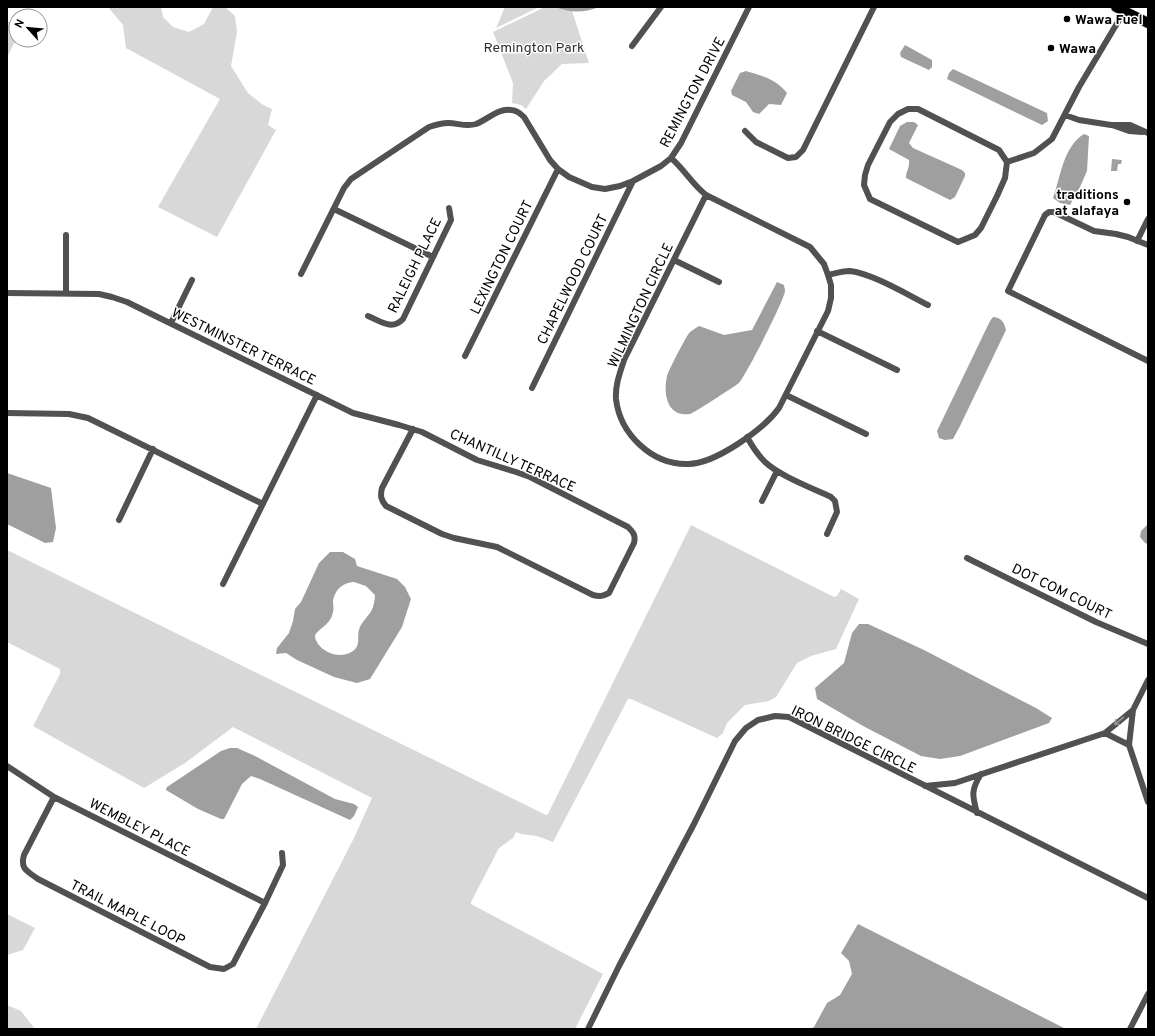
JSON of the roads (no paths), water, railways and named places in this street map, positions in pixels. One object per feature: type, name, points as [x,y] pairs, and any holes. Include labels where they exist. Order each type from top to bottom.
[{"type":"main road","points":[[1122,8],[1148,23]]},
{"type":"street","points":[[632,46],[661,7]]},
{"type":"street","name":"REMINGTON DRIVE","points":[[301,274],[344,188],[351,179],[429,127],[438,124],[448,123],[466,126],[483,121],[503,110],[517,111],[524,117],[550,160],[558,169],[569,177],[592,187],[604,188],[620,186],[633,181],[661,166],[671,158],[681,143],[749,7]]},
{"type":"street","points":[[746,131],[756,142],[788,158],[796,158],[803,150],[874,7]]},
{"type":"street","points":[[1007,162],[1034,154],[1052,139],[1122,8]]},
{"type":"street","points":[[908,109],[918,109],[999,150],[1007,162],[1005,178],[981,228],[975,235],[958,242],[870,199],[864,185],[868,165],[890,122],[898,114],[908,109]]},
{"type":"street","points":[[1065,116],[1079,120],[1111,125],[1130,125],[1146,132]]},
{"type":"street","name":"WILMINGTON CIRCLE","points":[[671,158],[687,173],[697,188],[706,195],[810,248],[824,264],[831,285],[828,311],[786,395],[773,417],[719,456],[704,462],[688,464],[674,463],[656,457],[644,449],[633,438],[621,416],[616,399],[617,386],[624,360],[706,195]]},
{"type":"street","name":"LEXINGTON COURT","points":[[465,356],[558,169]]},
{"type":"street","name":"CHAPELWOOD COURT","points":[[532,388],[633,181]]},
{"type":"street","name":"RALEIGH PLACE","points":[[368,316],[394,326],[399,324],[403,319],[451,220],[449,208]]},
{"type":"street","points":[[334,209],[433,257]]},
{"type":"street","points":[[1148,245],[1116,234],[1094,231],[1054,212],[1049,212],[1045,215],[1008,291],[1148,361]]},
{"type":"street","points":[[1137,241],[1148,219]]},
{"type":"street","points":[[66,234],[66,293]]},
{"type":"street","points":[[674,260],[719,282]]},
{"type":"street","points":[[828,275],[850,271],[860,273],[928,305]]},
{"type":"street","points":[[171,322],[192,280]]},
{"type":"street","name":"WESTMINSTER TERRACE","points":[[7,293],[66,293],[112,296],[171,322],[317,396],[223,584]]},
{"type":"street","points":[[818,331],[897,370]]},
{"type":"street","points":[[786,395],[866,434]]},
{"type":"street","name":"CHANTILLY TERRACE","points":[[317,396],[353,413],[413,429],[422,432],[477,460],[530,477],[628,527],[634,532],[634,543],[609,593],[598,597],[497,547],[442,534],[386,506],[382,502],[382,488],[413,429]]},
{"type":"street","points":[[7,414],[70,414],[88,418],[263,504]]},
{"type":"street","points":[[747,437],[766,463],[777,471],[831,497],[836,501],[837,512],[827,534]]},
{"type":"street","points":[[119,520],[153,449]]},
{"type":"street","points":[[762,501],[777,471]]},
{"type":"street","name":"DOT COM COURT","points":[[967,558],[1096,622],[1148,644]]},
{"type":"street","points":[[1148,680],[1133,710],[1129,745],[1148,802]]},
{"type":"street","points":[[925,786],[955,783],[1105,733],[1133,710]]},
{"type":"street","name":"IRON BRIDGE CIRCLE","points":[[588,1029],[735,741],[746,728],[758,720],[775,716],[789,717],[977,813],[1147,897]]},
{"type":"street","points":[[1105,733],[1129,745]]},
{"type":"street","name":"WEMBLEY PLACE","points":[[7,766],[54,797],[265,903]]},
{"type":"street","points":[[977,813],[973,796],[975,783],[981,774]]},
{"type":"street","name":"TRAIL MAPLE LOOP","points":[[54,797],[24,855],[22,862],[24,868],[38,879],[182,953],[210,967],[224,969],[233,964],[265,903]]},
{"type":"street","points":[[265,903],[283,865],[282,853]]},
{"type":"street","points":[[1130,1029],[1148,994]]},
{"type":"place","name":"Wawa Fuel","points":[[1067,19]]},
{"type":"place","name":"Wawa","points":[[1051,48]]},
{"type":"place","name":"traditions at alafaya","points":[[1127,202]]},
{"type":"park label","name":"Remington Park","points":[[534,47]]}]
